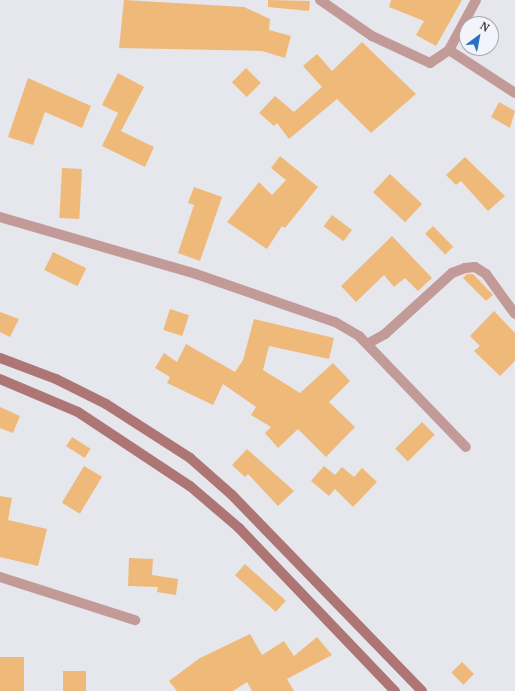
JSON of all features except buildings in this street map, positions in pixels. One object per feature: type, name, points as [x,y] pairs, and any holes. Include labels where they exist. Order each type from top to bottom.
[{"type":"main road","points":[[0,358],[56,379],[106,404],[190,458],[232,495],[422,691]]},
{"type":"main road","points":[[0,379],[78,412],[106,428],[190,486],[239,528],[395,691]]},
{"type":"street","points":[[320,0],[372,36],[430,63],[450,50],[476,0]]},
{"type":"street","points":[[450,50],[515,93]]},
{"type":"street","points":[[0,216],[296,308],[335,322],[367,344],[466,447]]},
{"type":"street","points":[[367,344],[385,334],[452,273],[465,268],[476,267],[486,274],[515,314]]},
{"type":"street","points":[[0,577],[135,620]]}]
